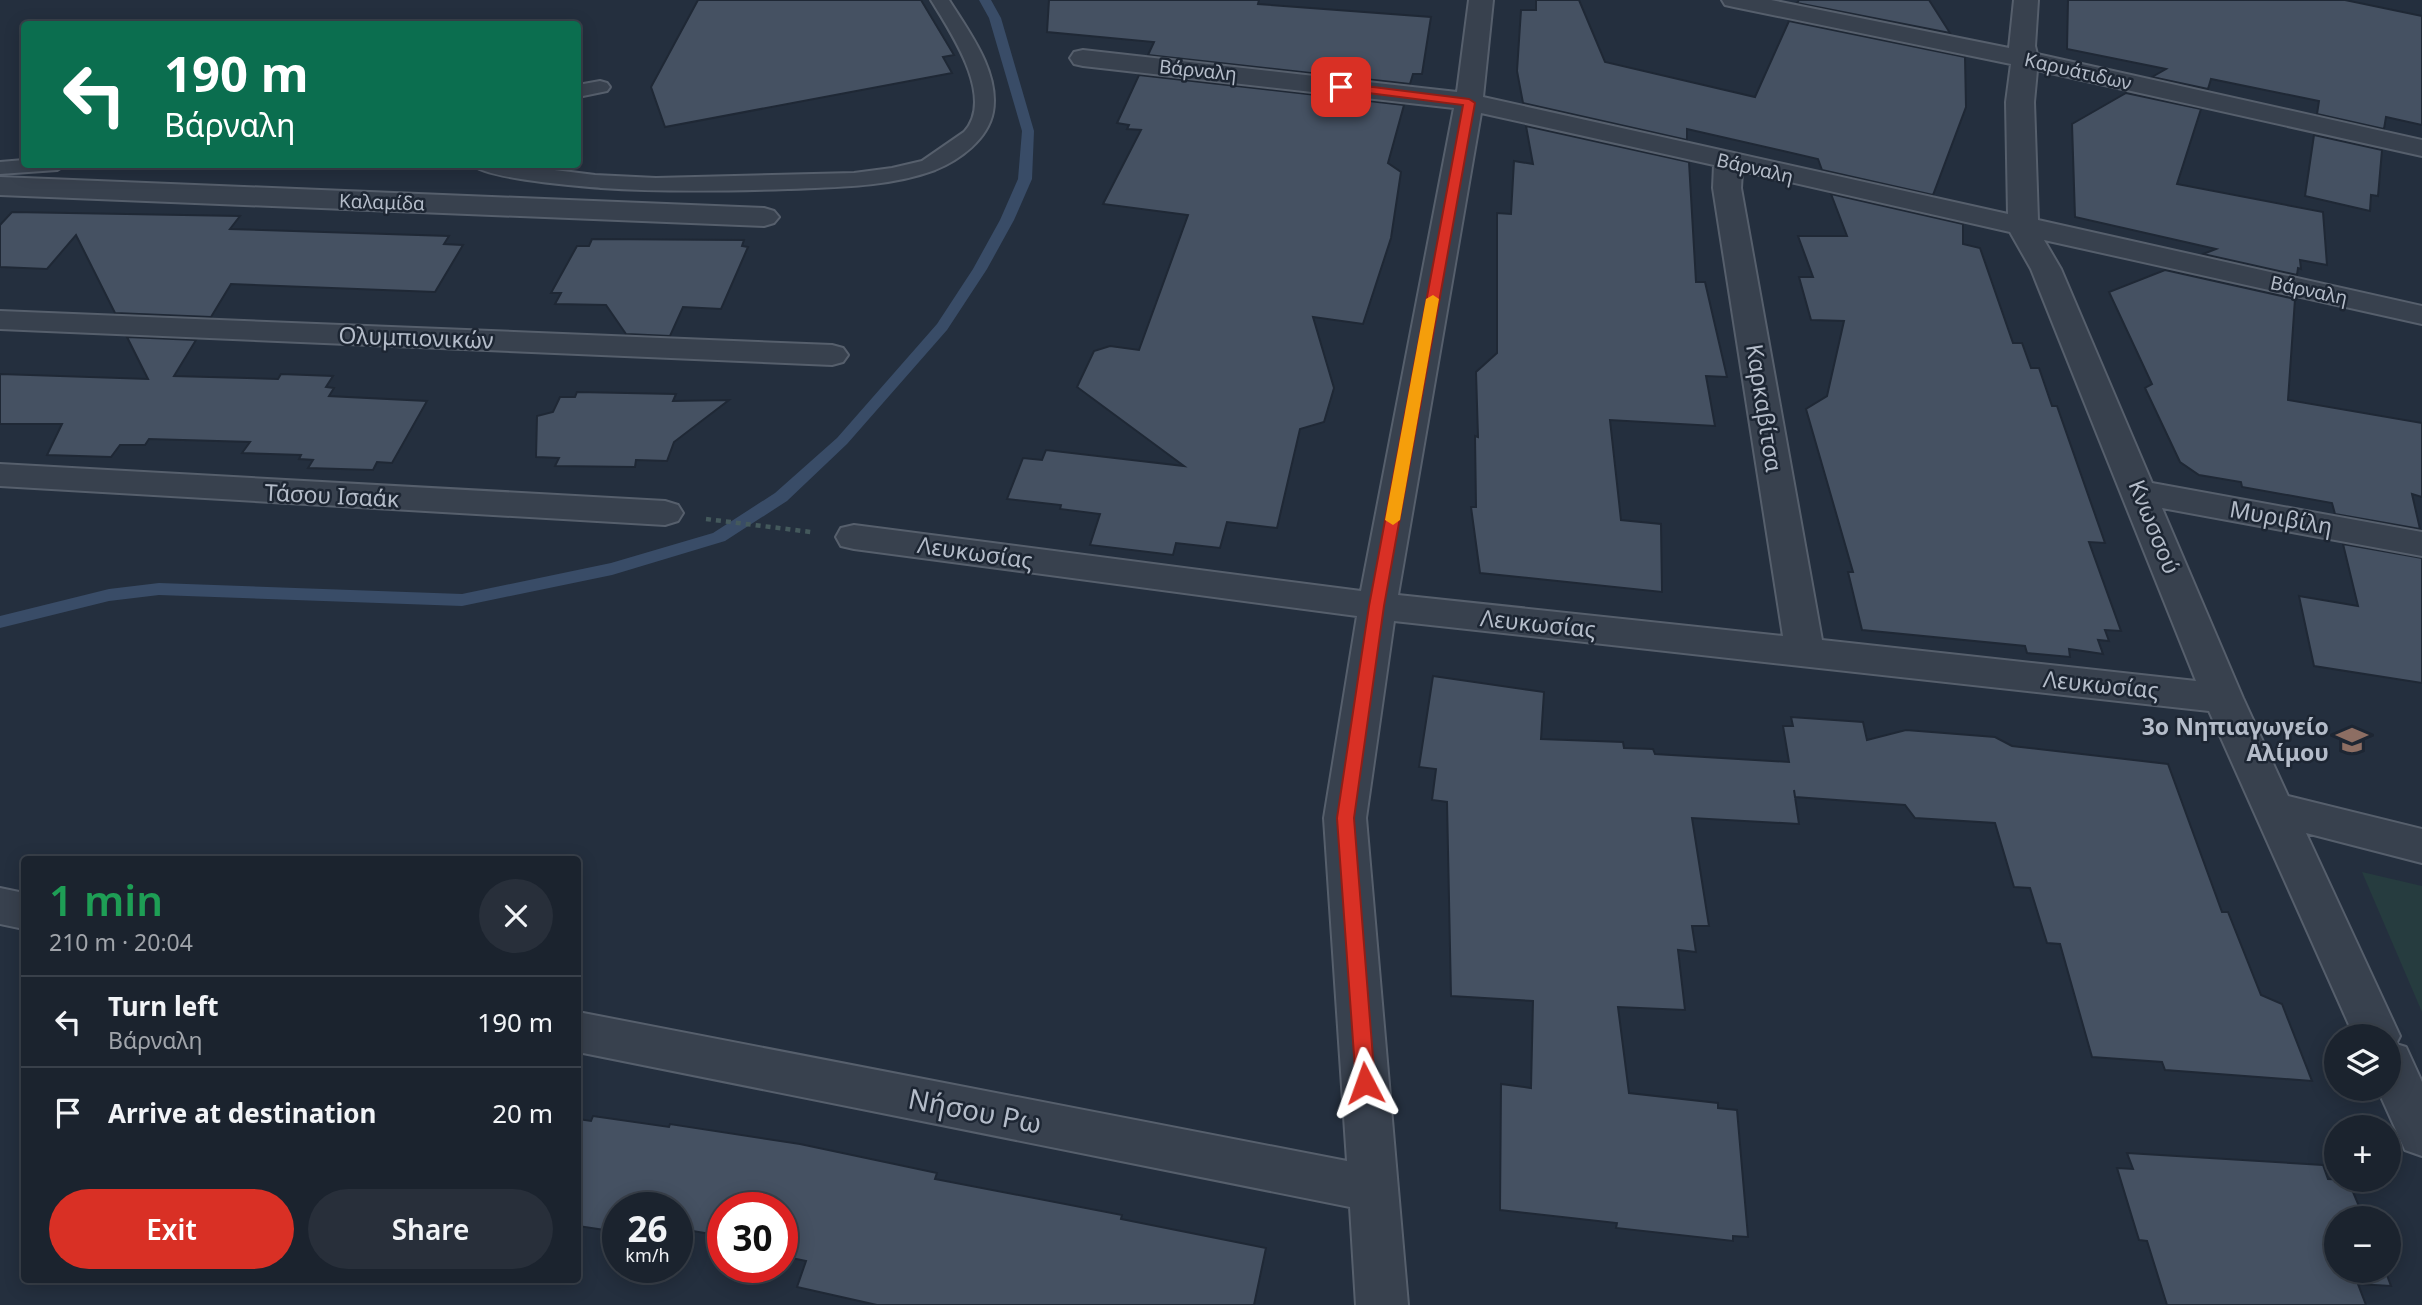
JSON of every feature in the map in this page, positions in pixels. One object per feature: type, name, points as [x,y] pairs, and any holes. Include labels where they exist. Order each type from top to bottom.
[{"type":"street","points":[[1382,1305],[1345,818],[1377,606],[1469,103],[1481,0]]},
{"type":"street","name":"Καρυάτιδων","points":[[1734,0],[2025,59],[2422,148]]},
{"type":"street","name":"Κνωσσού","points":[[2026,0],[2022,46],[2025,59],[2020,102],[2023,228],[2046,269],[2271,808],[2370,1024]]},
{"type":"street","name":"Βάρναλη","points":[[1083,58],[1469,103],[1530,114],[1728,162],[2422,315]]},
{"type":"street","name":"Καρκαβίτσα","points":[[1728,162],[1727,188],[1805,654]]},
{"type":"street","name":"Καλαμίδα","points":[[0,186],[764,218]]},
{"type":"street","name":"Ολυμπιονικών","points":[[0,320],[832,355]]},
{"type":"street","name":"Τάσου Ισαάκ","points":[[0,475],[664,513]]},
{"type":"street","name":"Μυριβίλη","points":[[2140,492],[2422,544]]},
{"type":"street","name":"Λευκωσίας","points":[[854,537],[1377,606],[2223,698]]},
{"type":"street","points":[[2271,808],[2422,846]]},
{"type":"street","points":[[0,906],[21,910]]},
{"type":"street","name":"Νήσου Ρω","points":[[581,1033],[1373,1189]]},
{"type":"street","points":[[2401,1088],[2422,1134]]},
{"type":"lane","points":[[504,168],[570,180],[709,185],[836,181],[885,175],[930,164],[960,145],[979,127],[984,98],[975,58],[940,0]]},
{"type":"lane","points":[[581,91],[600,87]]},
{"type":"lane","points":[[0,168],[21,167]]},
{"type":"path","points":[[664,513],[854,537]]},
{"type":"green space","points":[[2362,872],[2422,886],[2422,1012]]},
{"type":"building","points":[[698,0],[921,0],[954,55],[943,57],[952,73],[665,127],[651,87]]},
{"type":"building","points":[[1049,0],[1259,0],[1258,4],[1431,17],[1422,74],[1413,74],[1410,84],[1148,55],[1154,42],[1047,32]]},
{"type":"building","points":[[1536,0],[1579,0],[1605,62],[1755,97],[1789,21],[1965,57],[1966,107],[1933,195],[1822,170],[1818,159],[1687,129],[1687,140],[1523,103],[1517,71],[1521,10],[1536,10]]},
{"type":"building","points":[[1799,0],[1929,0],[1950,33],[1797,3]]},
{"type":"building","points":[[2068,0],[2345,0],[2422,16],[2422,125],[2386,117],[2384,129],[2317,114],[2319,101],[2211,79],[2208,89],[2152,77],[2166,69],[2067,49]]},
{"type":"building","points":[[1139,75],[1404,105],[1388,163],[1401,172],[1391,238],[1363,324],[1313,317],[1334,388],[1324,422],[1300,429],[1277,528],[1227,522],[1220,548],[1176,543],[1173,555],[1090,545],[1100,514],[1060,509],[1061,505],[1007,499],[1023,458],[1042,460],[1046,450],[1184,466],[1077,387],[1094,351],[1110,346],[1139,350],[1188,215],[1103,204],[1141,130],[1127,129],[1129,125],[1117,123]]},
{"type":"building","points":[[2126,93],[2201,109],[2177,184],[2323,212],[2327,265],[2300,260],[2301,269],[2298,268],[2297,275],[2203,254],[2216,249],[2075,217],[2072,124]]},
{"type":"building","points":[[1526,126],[1689,162],[1696,282],[1705,282],[1727,377],[1706,376],[1715,426],[1610,420],[1621,520],[1661,524],[1662,592],[1480,573],[1471,507],[1476,507],[1476,372],[1497,353],[1497,213],[1511,214],[1514,161],[1533,164]]},
{"type":"building","points":[[2314,135],[2382,150],[2378,196],[2371,195],[2370,211],[2305,196]]},
{"type":"building","points":[[1831,194],[1963,224],[1963,244],[1980,248],[2013,343],[2022,343],[2031,368],[2039,368],[2052,406],[2057,406],[2105,543],[2089,542],[2121,631],[2105,630],[2109,641],[2098,640],[2103,654],[2069,649],[2070,657],[2027,653],[2025,646],[1862,630],[1848,572],[1853,572],[1806,409],[1827,396],[1844,321],[1811,320],[1799,277],[1813,277],[1798,236],[1847,236]]},
{"type":"building","points":[[12,212],[240,216],[230,229],[449,236],[444,244],[463,245],[435,292],[231,284],[211,317],[115,313],[76,235],[47,269],[0,267],[0,225]]},
{"type":"building","points":[[592,239],[744,240],[742,246],[748,247],[721,309],[683,307],[670,336],[626,334],[606,305],[555,304],[561,293],[551,293],[577,246],[589,246]]},
{"type":"building","points":[[2165,270],[2295,299],[2288,400],[2422,423],[2422,497],[2412,494],[2420,529],[2335,514],[2332,503],[2242,487],[2241,482],[2199,475],[2180,462],[2145,388],[2152,384],[2109,292]]},
{"type":"building","points":[[127,337],[196,340],[174,376],[278,379],[281,374],[333,376],[326,387],[334,388],[329,396],[427,401],[392,463],[377,462],[373,470],[308,468],[313,460],[299,459],[301,455],[242,453],[250,442],[149,439],[145,445],[120,445],[111,457],[47,455],[62,424],[0,424],[0,374],[148,379]]},
{"type":"building","points":[[577,392],[676,394],[673,401],[729,400],[674,442],[667,461],[636,460],[635,467],[555,466],[559,458],[536,457],[537,416],[553,412],[560,397],[575,397]]},
{"type":"building","points":[[2343,544],[2422,558],[2422,683],[2314,666],[2299,596],[2358,606]]},
{"type":"building","points":[[1433,676],[1544,692],[1541,739],[1623,742],[1624,748],[1653,749],[1655,754],[1789,762],[1783,726],[1793,726],[1791,717],[1863,722],[1867,740],[1906,730],[1995,737],[2012,746],[2168,764],[2222,912],[2228,912],[2261,995],[2282,1004],[2312,1081],[2165,1070],[2162,1062],[2092,1057],[2060,944],[2047,943],[2030,888],[2014,887],[1995,823],[1915,818],[1905,805],[1795,797],[1799,824],[1692,818],[1709,926],[1692,926],[1696,952],[1678,950],[1685,1010],[1618,1007],[1629,1093],[1718,1103],[1718,1108],[1737,1110],[1748,1237],[1733,1236],[1733,1241],[1616,1228],[1617,1223],[1500,1210],[1501,1084],[1531,1088],[1533,1001],[1451,996],[1447,802],[1432,800],[1436,769],[1419,767]]},
{"type":"building","points":[[593,1116],[669,1127],[670,1124],[800,1144],[937,1173],[935,1179],[1122,1215],[1121,1219],[1266,1248],[1254,1305],[877,1305],[797,1287],[806,1261],[798,1259],[798,1192],[707,1192],[707,1233],[693,1231],[693,1192],[602,1192],[602,1230],[581,1226],[581,1119],[591,1121]]},
{"type":"building","points":[[2127,1153],[2323,1165],[2324,1192],[2353,1192],[2359,1206],[2324,1206],[2324,1283],[2390,1283],[2391,1286],[2358,1284],[2366,1305],[2167,1305],[2147,1241],[2139,1240],[2117,1168],[2133,1169]]},
{"type":"waterway","points":[[0,622],[109,595],[159,589],[462,600],[612,569],[719,537],[781,497],[842,441],[942,327],[980,269],[1007,220],[1025,179],[1028,131],[995,18],[985,0]]},
{"type":"slow traffic","points":[[1393,520],[1433,299]]},
{"type":"place","name":"3ο Νηπιαγωγείο Αλίμου","points":[[2352,740]]},
{"type":"route","points":[[1341,87],[1469,103],[1377,606],[1345,818],[1365,1083]]}]
